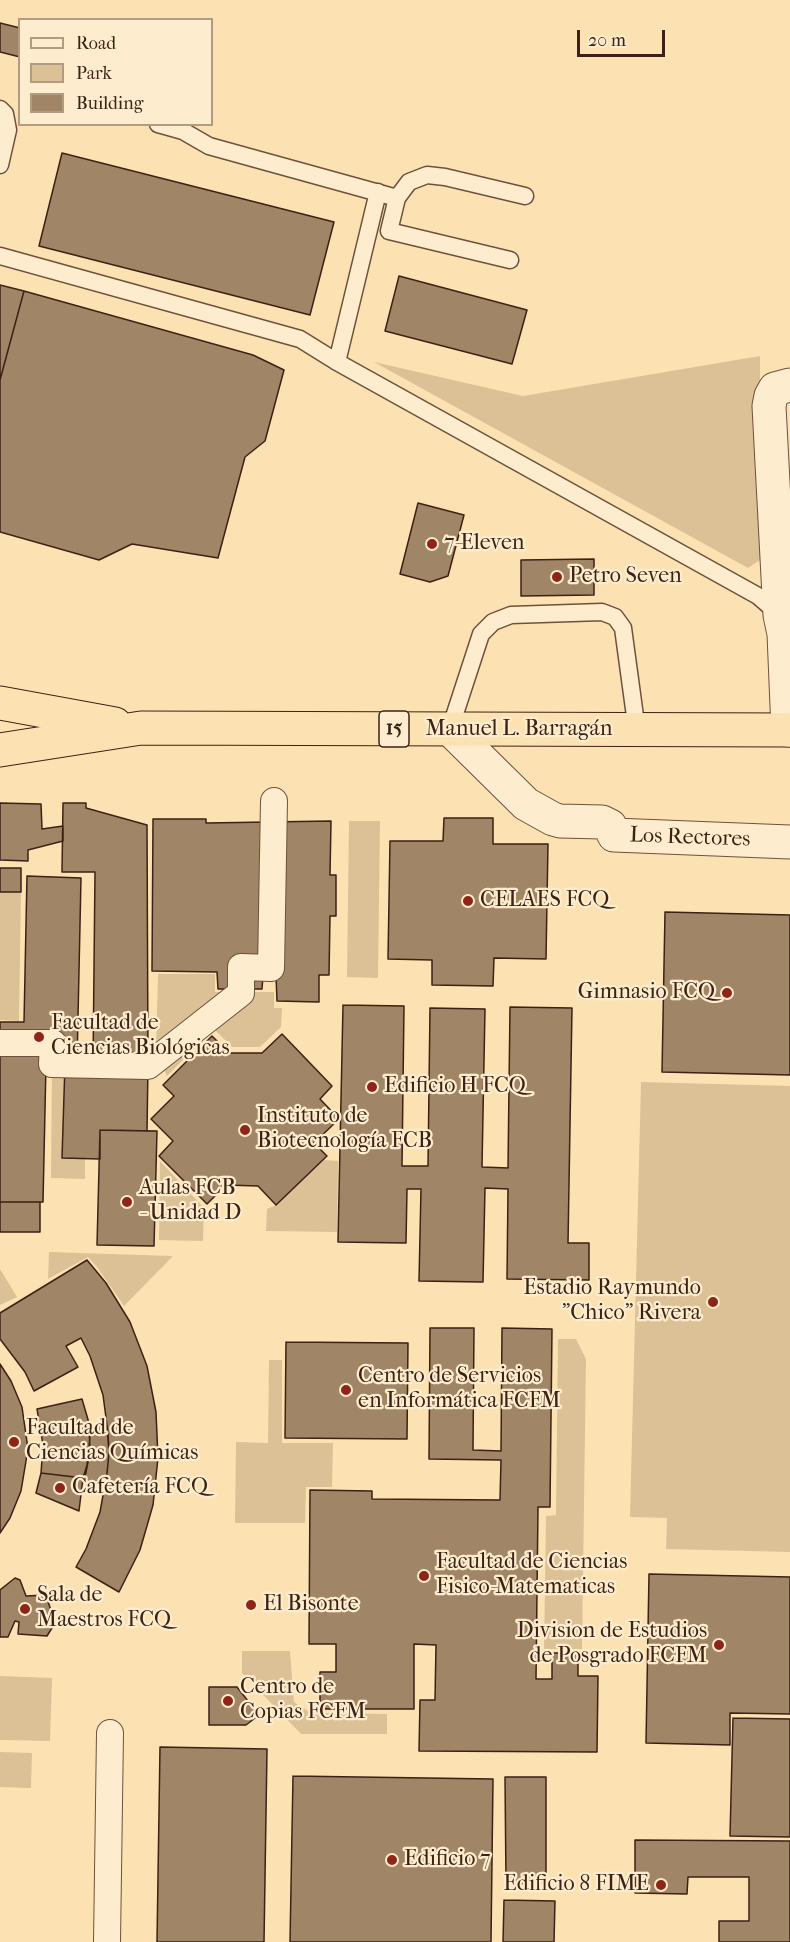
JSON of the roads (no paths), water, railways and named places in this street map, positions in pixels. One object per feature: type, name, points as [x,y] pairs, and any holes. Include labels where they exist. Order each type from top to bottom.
[{"type":"highway","name":"Manuel L. Barragán","points":[[0,703],[141,728]]},
{"type":"highway","name":"Manuel L. Barragán","points":[[0,750],[141,728],[789,730]]},
{"type":"street","points":[[782,387],[771,396],[769,406],[785,615],[789,730]]},
{"type":"street","name":"Los Rectores","points":[[450,729],[526,804],[553,819],[602,822],[610,826],[614,835],[790,842]]},
{"type":"street","points":[[0,1043],[53,1043],[52,1064],[148,1066],[241,993],[241,967],[271,968],[274,801]]},
{"type":"street","points":[[106,1942],[110,1733]]},
{"type":"lane","points":[[0,110],[5,114],[8,130],[0,165]]},
{"type":"lane","points":[[165,126],[183,131],[208,146],[397,198]]},
{"type":"lane","points":[[510,260],[389,231],[397,198],[409,182],[427,175],[446,177],[525,196]]},
{"type":"lane","points":[[337,362],[378,192]]},
{"type":"lane","points":[[0,256],[300,339],[337,362],[758,596],[785,615]]},
{"type":"lane","points":[[450,729],[481,634],[493,622],[511,615],[602,612],[615,617],[623,628],[637,731]]},
{"type":"place","name":"7-Eleven","points":[[432,544]]},
{"type":"place","name":"Petro Seven","points":[[557,577]]},
{"type":"place","name":"CELAES FCQ","points":[[468,901]]},
{"type":"place","name":"Gimnasio FCQ","points":[[727,993]]},
{"type":"place","name":"Facultad de Ciencias Biológicas","points":[[39,1037]]},
{"type":"place","name":"Edificio H FCQ","points":[[372,1087]]},
{"type":"place","name":"Instituto de Biotecnología FCB","points":[[245,1130]]},
{"type":"place","name":"Aulas FCB - Unidad D","points":[[127,1202]]},
{"type":"place","name":"Estadio Raymundo \"Chico\" Rivera","points":[[713,1302]]},
{"type":"place","name":"Centro de Servicios en Informática FCFM","points":[[346,1390]]},
{"type":"place","name":"Facultad de Ciencias Químicas","points":[[14,1442]]},
{"type":"place","name":"Cafetería FCQ","points":[[60,1488]]},
{"type":"place","name":"Facultad de Ciencias Fisico-Matematicas","points":[[424,1576]]},
{"type":"place","name":"El Bisonte","points":[[251,1605]]},
{"type":"place","name":"Sala de Maestros FCQ","points":[[25,1609]]},
{"type":"place","name":"Division de Estudios de Posgrado FCFM","points":[[719,1645]]},
{"type":"place","name":"Centro de Copias FCFM","points":[[228,1701]]},
{"type":"place","name":"Edificio 7","points":[[392,1860]]},
{"type":"place","name":"Edificio 8 FIME","points":[[661,1885]]}]
